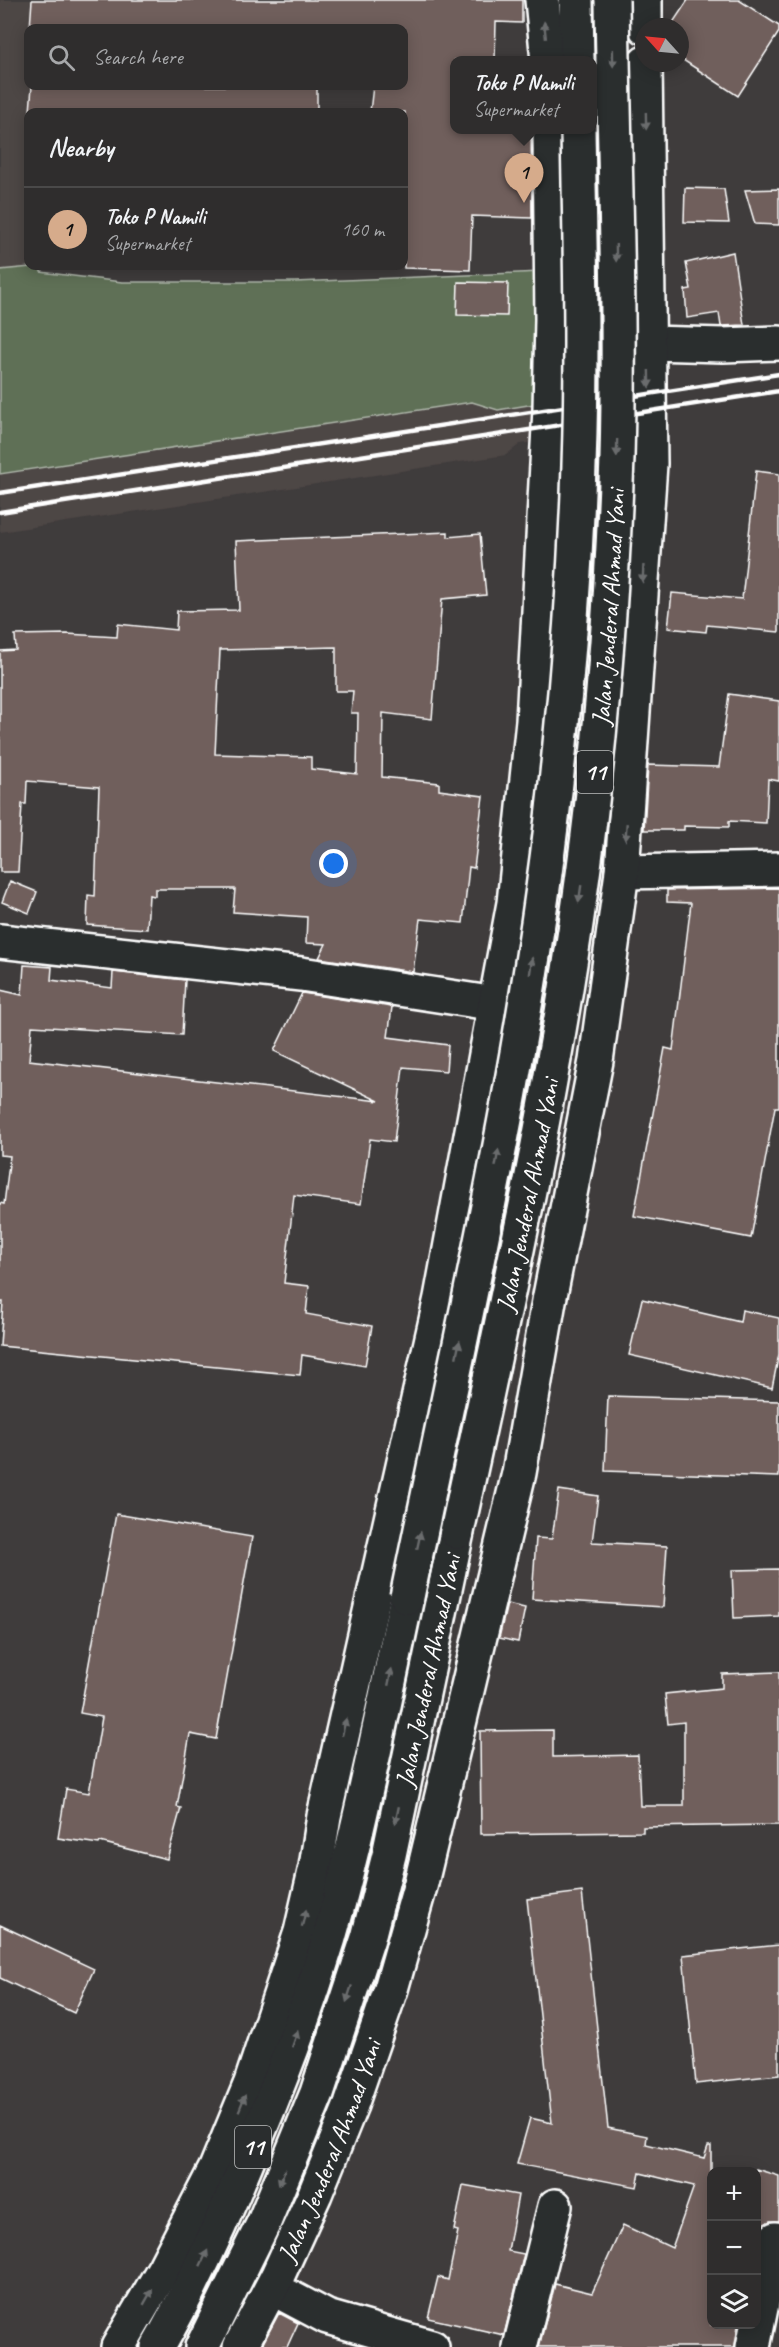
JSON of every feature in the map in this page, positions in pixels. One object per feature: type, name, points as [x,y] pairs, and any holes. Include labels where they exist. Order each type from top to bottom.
[{"type":"main road","points":[[542,0],[548,56]]},
{"type":"main road","points":[[576,0],[577,56]]},
{"type":"main road","name":"Jalan Jenderal Ahmad Yani","points":[[202,2347],[264,2222],[317,2093],[368,1938],[389,1855],[532,1180],[567,990],[594,784],[609,607],[617,458],[618,333],[612,0]]},
{"type":"main road","points":[[645,0],[645,18]]},
{"type":"main road","points":[[597,106],[603,106],[629,91],[638,72]]},
{"type":"main road","name":"Jalan Jenderal Ahmad Yani","points":[[240,2347],[272,2288],[315,2194],[351,2105],[391,1989],[422,1883],[519,1473],[549,1301],[596,1061],[622,872],[629,795],[650,464],[645,72]]},
{"type":"main road","points":[[118,2347],[165,2267],[216,2168],[251,2083],[301,1932],[316,1868],[324,1816],[441,1298],[514,903],[526,799],[533,721],[550,409],[552,319],[550,134]]},
{"type":"main road","name":"Jalan Jenderal Ahmad Yani","points":[[158,2347],[200,2268],[231,2201],[284,2073],[328,1938],[353,1846],[497,1159],[530,973],[550,825],[559,757],[570,618],[579,463],[578,134]]},
{"type":"main road","points":[[649,343],[723,345],[779,343]]},
{"type":"main road","points":[[526,799],[543,775],[556,764],[583,760],[606,767],[629,795]]},
{"type":"main road","points":[[622,872],[779,869]]},
{"type":"main road","points":[[0,941],[301,974],[496,1004]]},
{"type":"main road","points":[[353,1846],[389,1855]]},
{"type":"main road","points":[[520,2347],[555,2206]]},
{"type":"main road","points":[[753,2347],[775,2239]]},
{"type":"main road","points":[[272,2288],[327,2317],[432,2347]]},
{"type":"shaded area","points":[[0,0],[59,0],[57,24],[24,24],[24,90],[53,90],[51,108],[24,108],[24,268],[0,270]]},
{"type":"shaded area","points":[[472,402],[498,410],[540,403],[540,441],[520,444],[506,455],[0,532],[0,474]]},
{"type":"green space","points":[[24,268],[24,270],[41,270],[41,272],[122,282],[295,282],[541,272],[540,403],[498,410],[472,402],[0,474],[0,270]]},
{"type":"building","points":[[32,0],[522,0],[522,23],[496,22],[495,56],[450,56],[450,134],[531,134],[532,218],[472,216],[470,270],[408,268],[408,108],[370,108],[373,90],[408,90],[408,24],[30,24]]},
{"type":"building","points":[[688,0],[739,0],[779,26],[779,32],[738,96],[689,64],[689,18],[676,18]]},
{"type":"building","points":[[32,90],[317,90],[317,108],[30,108]]},
{"type":"building","points":[[685,188],[724,189],[729,223],[684,222]]},
{"type":"building","points":[[779,189],[779,225],[755,224],[745,190]]},
{"type":"building","points":[[733,252],[744,325],[721,326],[719,313],[687,318],[685,290],[691,289],[686,263]]},
{"type":"building","points":[[458,282],[508,283],[507,316],[457,315]]},
{"type":"building","points":[[756,471],[779,474],[779,632],[707,625],[706,632],[668,628],[672,593],[742,599]]},
{"type":"building","points":[[448,532],[448,537],[480,534],[486,595],[442,599],[432,719],[383,713],[382,777],[439,783],[439,790],[483,796],[474,868],[469,867],[463,923],[420,919],[413,972],[319,958],[326,944],[306,943],[307,917],[233,912],[235,889],[155,889],[155,896],[149,895],[147,929],[87,925],[88,895],[95,896],[99,787],[27,781],[26,804],[22,804],[18,872],[0,872],[0,651],[16,650],[15,635],[67,634],[117,637],[118,624],[176,630],[177,611],[239,610],[236,541]],"holes":[[[336,647],[336,691],[353,691],[351,713],[358,713],[357,774],[311,769],[311,757],[215,754],[220,650]]]},
{"type":"building","points":[[729,694],[779,701],[779,781],[768,779],[766,823],[729,821],[729,827],[684,826],[684,830],[644,830],[648,765],[719,767]]},
{"type":"building","points":[[10,881],[37,892],[29,913],[2,902]]},
{"type":"building","points":[[779,888],[779,1107],[775,1107],[751,1238],[634,1216],[665,1048],[673,1050],[691,903],[667,902],[667,890]]},
{"type":"building","points":[[24,965],[52,967],[51,980],[112,988],[113,972],[185,980],[182,1035],[32,1026],[29,1060],[379,1101],[274,1051],[302,993],[392,1007],[388,1037],[448,1045],[446,1071],[403,1067],[394,1142],[370,1139],[361,1204],[294,1195],[284,1283],[309,1286],[306,1314],[372,1326],[365,1366],[302,1355],[300,1375],[0,1346],[3,1302],[0,1302],[0,1203],[4,1204],[10,1156],[0,1155],[0,990],[22,995]]},
{"type":"building","points":[[642,1299],[740,1322],[742,1310],[779,1318],[779,1354],[772,1388],[629,1355]]},
{"type":"building","points":[[608,1396],[779,1401],[779,1477],[605,1471]]},
{"type":"building","points":[[559,1490],[598,1496],[592,1542],[667,1546],[663,1607],[532,1599],[536,1538],[552,1539]]},
{"type":"building","points":[[116,1514],[252,1537],[216,1739],[190,1734],[177,1807],[181,1808],[167,1859],[100,1842],[99,1844],[58,1838],[66,1789],[89,1793],[102,1717],[80,1713]]},
{"type":"building","points":[[779,1569],[779,1616],[734,1618],[732,1570]]},
{"type":"building","points":[[507,1604],[525,1608],[518,1642],[499,1638]]},
{"type":"building","points":[[779,1672],[779,1825],[643,1827],[643,1832],[481,1834],[480,1731],[553,1730],[553,1757],[638,1755],[640,1806],[684,1806],[684,1722],[668,1724],[665,1694],[722,1688],[722,1674]]},
{"type":"building","points":[[582,1892],[608,2128],[647,2136],[646,2144],[704,2158],[708,2146],[711,2146],[711,2167],[707,2167],[707,2329],[737,2329],[735,2347],[539,2347],[555,2284],[592,2293],[623,2225],[672,2248],[694,2186],[640,2173],[637,2187],[517,2164],[530,2118],[552,2123],[527,1899]]},
{"type":"building","points":[[0,1925],[94,1969],[74,2013],[0,1978]]},
{"type":"building","points":[[779,1945],[779,2075],[696,2084],[683,1955]]},
{"type":"building","points":[[761,2171],[779,2176],[779,2221],[770,2221],[761,2226]]},
{"type":"building","points":[[463,2185],[518,2195],[508,2251],[524,2254],[504,2335],[428,2318],[438,2277],[448,2280],[458,2231],[454,2230]]},
{"type":"building","points":[[279,2313],[298,2323],[287,2347],[261,2347]]},
{"type":"railway","points":[[0,493],[779,374]]},
{"type":"railway","points":[[0,512],[779,391]]},
{"type":"place","name":"Toko P Namili","points":[[524,203]]}]
